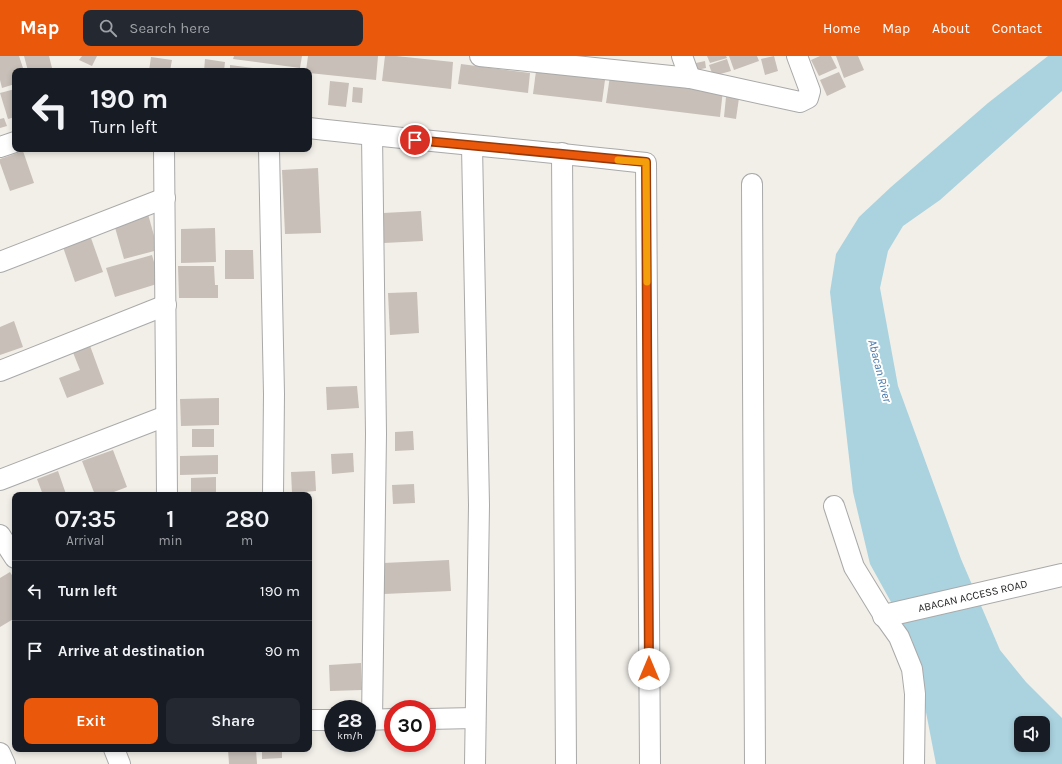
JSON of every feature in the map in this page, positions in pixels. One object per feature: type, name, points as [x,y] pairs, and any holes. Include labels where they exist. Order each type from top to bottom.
[{"type":"street","points":[[480,56],[602,62],[805,97]]},
{"type":"street","points":[[682,56],[690,78]]},
{"type":"street","points":[[786,56],[801,92],[805,97]]},
{"type":"street","points":[[797,56],[805,97]]},
{"type":"street","points":[[312,128],[472,146],[562,153],[646,162],[650,764]]},
{"type":"street","points":[[370,700],[376,434],[372,135]]},
{"type":"street","points":[[0,147],[12,143]]},
{"type":"street","points":[[472,146],[479,505],[475,764]]},
{"type":"street","points":[[164,152],[167,492]]},
{"type":"street","points":[[269,152],[274,394],[273,492]]},
{"type":"street","points":[[562,153],[566,764]]},
{"type":"street","points":[[752,184],[756,764]]},
{"type":"street","points":[[0,262],[164,198]]},
{"type":"street","points":[[0,371],[166,305]]},
{"type":"street","points":[[0,480],[166,416]]},
{"type":"street","points":[[834,506],[854,567],[888,615],[912,669],[915,694],[914,764]]},
{"type":"street","points":[[0,535],[12,553]]},
{"type":"street","name":"ABACAN ACCESS ROAD","points":[[888,615],[1062,575]]},
{"type":"street","points":[[436,719],[475,718]]},
{"type":"street","points":[[312,720],[324,720]]},
{"type":"street","points":[[115,752],[120,764]]},
{"type":"street","points":[[0,753],[5,764]]},
{"type":"water","name":"Abacan River","points":[[1048,56],[1062,56],[1062,91],[940,200],[903,226],[888,251],[880,288],[898,386],[961,559],[1000,650],[1026,682],[1062,718],[1062,764],[936,764],[912,640],[870,564],[853,492],[830,292],[836,254],[859,217],[891,187],[988,103]]},
{"type":"building","points":[[0,56],[19,56],[23,68],[12,68],[12,85],[2,88],[0,80]]},
{"type":"building","points":[[24,56],[49,56],[52,68],[27,68]]},
{"type":"building","points":[[82,56],[97,56],[92,66],[79,60]]},
{"type":"building","points":[[234,56],[302,56],[300,68],[233,59]]},
{"type":"building","points":[[308,56],[378,56],[376,80],[312,73],[312,68],[306,68]]},
{"type":"building","points":[[385,56],[453,62],[451,89],[382,81]]},
{"type":"building","points":[[707,56],[726,56],[727,58],[710,63]]},
{"type":"building","points":[[729,56],[757,56],[759,61],[734,70]]},
{"type":"building","points":[[774,56],[778,71],[765,75],[761,59]]},
{"type":"building","points":[[820,56],[831,56],[837,68],[819,76],[811,60]]},
{"type":"building","points":[[836,56],[858,56],[864,70],[844,78]]},
{"type":"building","points":[[151,57],[172,60],[171,68],[149,68]]},
{"type":"building","points":[[205,59],[225,62],[224,68],[204,68]]},
{"type":"building","points":[[727,59],[731,71],[713,76],[709,65]]},
{"type":"building","points":[[705,61],[706,68],[697,70],[696,63]]},
{"type":"building","points":[[461,64],[530,73],[528,93],[458,84]]},
{"type":"building","points":[[230,65],[253,68],[230,68]]},
{"type":"building","points":[[536,71],[605,80],[602,102],[533,94]]},
{"type":"building","points":[[839,72],[846,87],[827,96],[820,80]]},
{"type":"building","points":[[610,76],[723,90],[720,117],[606,103]]},
{"type":"building","points":[[330,81],[349,83],[346,107],[328,105]]},
{"type":"building","points":[[353,87],[363,88],[362,103],[352,102]]},
{"type":"building","points":[[12,90],[12,118],[8,119],[0,93]]},
{"type":"building","points":[[726,97],[739,98],[736,119],[724,117]]},
{"type":"building","points":[[4,118],[7,126],[0,128],[0,119]]},
{"type":"building","points":[[23,152],[34,183],[10,191],[0,159]]},
{"type":"building","points":[[318,168],[321,233],[285,234],[282,170]]},
{"type":"building","points":[[421,211],[423,241],[384,243],[383,213]]},
{"type":"building","points":[[148,214],[158,250],[124,259],[114,224]]},
{"type":"building","points":[[215,228],[216,262],[181,263],[181,229]]},
{"type":"building","points":[[91,238],[103,272],[75,282],[63,247]]},
{"type":"building","points":[[225,250],[253,250],[254,279],[225,279]]},
{"type":"building","points":[[152,255],[160,283],[115,297],[106,268]]},
{"type":"building","points":[[178,266],[214,266],[215,285],[218,285],[218,298],[179,298]]},
{"type":"building","points":[[417,292],[419,333],[390,335],[388,293]]},
{"type":"building","points":[[14,321],[23,347],[0,355],[0,327]]},
{"type":"building","points":[[89,343],[104,384],[67,398],[59,378],[80,370],[72,350]]},
{"type":"building","points":[[357,386],[359,408],[327,410],[326,387]]},
{"type":"building","points":[[219,398],[219,425],[181,426],[180,399]]},
{"type":"building","points":[[192,429],[214,429],[214,447],[192,447]]},
{"type":"building","points":[[413,431],[414,450],[395,451],[395,432]]},
{"type":"building","points":[[113,450],[127,487],[114,492],[94,492],[82,461]]},
{"type":"building","points":[[353,453],[354,472],[332,474],[331,454]]},
{"type":"building","points":[[218,455],[218,474],[180,475],[180,456]]},
{"type":"building","points":[[58,471],[65,492],[42,492],[37,479]]},
{"type":"building","points":[[315,471],[316,491],[292,492],[291,472]]},
{"type":"building","points":[[216,477],[216,492],[191,492],[191,478]]},
{"type":"building","points":[[414,484],[415,503],[393,504],[392,485]]},
{"type":"building","points":[[449,560],[451,591],[384,594],[383,563]]},
{"type":"building","points":[[10,572],[12,575],[12,620],[0,627],[0,578]]},
{"type":"building","points":[[361,663],[362,690],[330,691],[329,665]]},
{"type":"building","points":[[228,752],[256,752],[257,764],[229,764]]},
{"type":"building","points":[[262,752],[282,752],[282,758],[262,759]]},
{"type":"slow traffic","points":[[618,160],[646,162],[647,282]]},
{"type":"route","points":[[415,140],[646,162],[649,669]]}]
